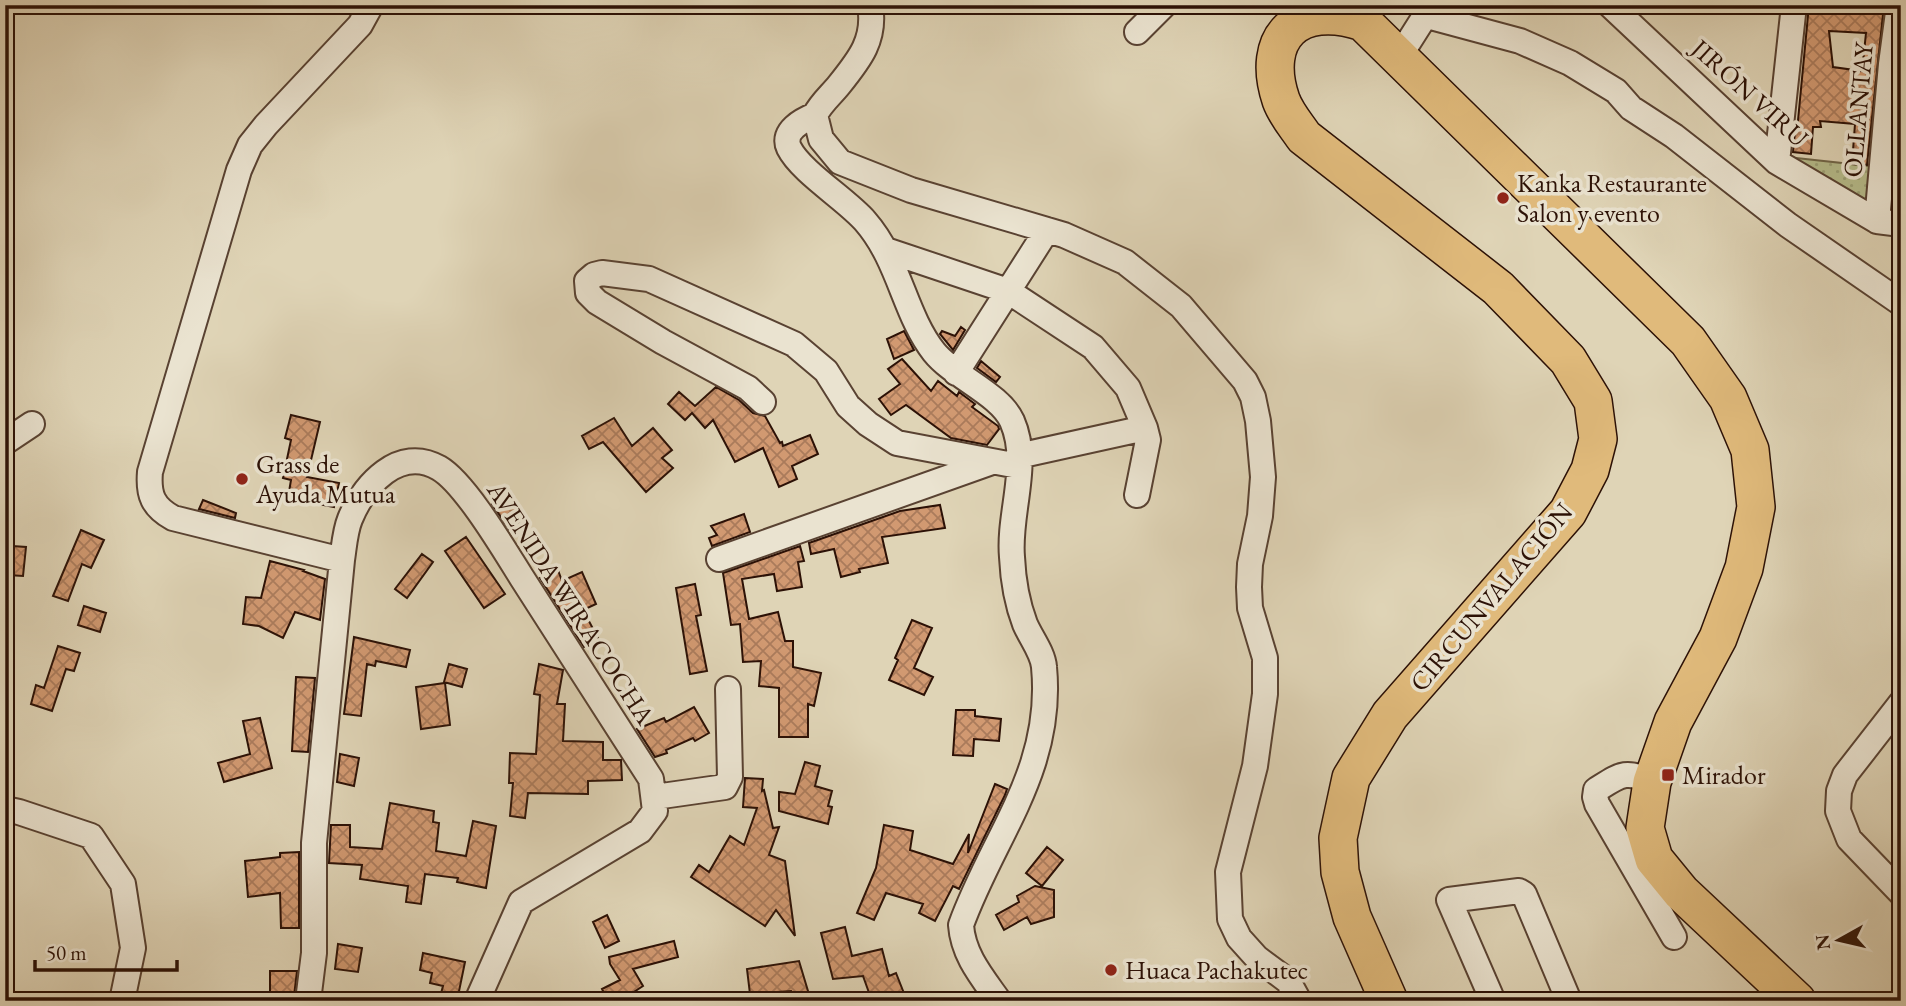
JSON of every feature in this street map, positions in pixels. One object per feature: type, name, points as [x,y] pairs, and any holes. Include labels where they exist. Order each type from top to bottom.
[{"type":"highway","name":"CIRCUNVALACIÓN","points":[[1388,1001],[1352,917],[1340,872],[1338,838],[1351,778],[1390,715],[1568,512],[1590,470],[1598,439],[1593,401],[1568,360],[1498,288],[1304,136],[1282,102],[1276,80],[1278,41],[1295,18],[1306,11],[1327,7],[1363,22],[1399,57],[1688,341],[1728,398],[1750,450],[1755,507],[1744,568],[1717,638],[1673,722],[1652,782],[1645,828],[1654,859],[1681,892],[1797,1001]]},
{"type":"street","points":[[342,560],[173,519],[153,503],[148,488],[150,472],[239,170],[250,145],[360,25],[371,5]]},
{"type":"street","points":[[870,5],[873,23],[870,38],[859,58],[820,105],[815,115],[795,126],[788,141],[789,148],[814,175],[864,220],[886,250],[927,342],[943,362],[1001,405],[1012,421],[1018,461],[1011,554],[1015,587],[1024,622],[1044,663],[1045,710],[1041,738],[1019,804],[961,925],[962,937],[973,965],[999,1001]]},
{"type":"street","points":[[1137,32],[1164,5]]},
{"type":"street","name":"JIRÓN VIRU","points":[[1610,5],[1777,162],[1889,223]]},
{"type":"street","points":[[1777,162],[1794,5]]},
{"type":"street","name":"OLLANTAY","points":[[1889,223],[1893,137],[1891,64],[1899,5]]},
{"type":"street","points":[[1399,57],[1429,10],[1520,41],[1570,63],[1616,91],[1631,108],[1674,136],[1788,225],[1901,303]]},
{"type":"street","points":[[815,115],[821,139],[840,162],[911,190],[1047,230],[1125,262],[1181,306],[1245,381],[1253,397],[1258,421],[1263,477],[1249,587],[1250,608],[1265,658],[1265,694],[1255,766],[1228,872],[1230,919],[1239,938],[1256,958],[1288,981],[1299,1001]]},
{"type":"street","points":[[956,373],[1047,230]]},
{"type":"street","points":[[886,250],[1008,291],[1093,347],[1128,388],[1145,428],[1148,440],[1137,495]]},
{"type":"street","points":[[763,401],[748,388],[654,337],[597,302],[588,293],[587,281],[602,273],[649,279],[794,344],[826,371],[848,406],[868,424],[897,443],[993,461],[1018,461],[1145,428]]},
{"type":"street","points":[[5,442],[33,424]]},
{"type":"street","name":"AVENIDA WIRACOCHA","points":[[308,1001],[314,953],[313,843],[342,560],[349,520],[363,495],[386,470],[412,461],[439,468],[454,480],[493,532],[651,779],[655,797]]},
{"type":"street","points":[[719,559],[993,461]]},
{"type":"street","points":[[477,1001],[522,902],[640,831],[655,811],[655,797],[725,787],[728,783],[728,689]]},
{"type":"street","points":[[1901,703],[1845,775],[1839,791],[1838,811],[1849,839],[1901,892]]},
{"type":"street","points":[[1652,782],[1636,774],[1621,774],[1596,790],[1595,797],[1674,937]]},
{"type":"street","points":[[5,809],[91,836],[123,884],[133,948],[122,1001]]},
{"type":"street","points":[[1493,1001],[1449,900],[1519,891],[1524,894],[1569,1001]]},
{"type":"green space","points":[[1787,157],[1878,167],[1872,207]]},
{"type":"building","points":[[1809,5],[1884,5],[1867,165],[1852,164],[1855,124],[1820,121],[1821,127],[1813,127],[1811,154],[1793,152]],"holes":[[[1829,31],[1866,33],[1862,71],[1833,67]]]},
{"type":"building","points":[[961,327],[965,330],[953,350],[940,334],[942,331],[955,336]]},
{"type":"building","points":[[904,331],[914,350],[894,359],[887,339]]},
{"type":"building","points":[[902,359],[931,391],[938,381],[957,396],[959,392],[975,404],[972,407],[998,426],[999,429],[987,445],[951,438],[906,405],[891,415],[879,399],[900,384],[888,369]]},
{"type":"building","points":[[981,361],[1000,377],[996,382],[977,368]]},
{"type":"building","points":[[716,387],[739,400],[753,413],[765,416],[783,446],[810,435],[818,454],[792,466],[797,479],[779,487],[763,448],[735,462],[713,420],[705,428],[692,413],[685,420],[668,404],[679,392],[695,406]]},
{"type":"building","points":[[291,415],[320,422],[307,477],[339,483],[334,507],[288,498],[291,480],[283,478],[291,440],[285,438]]},
{"type":"building","points":[[614,418],[632,446],[653,428],[672,450],[662,458],[673,468],[646,492],[603,442],[589,449],[582,436]]},
{"type":"building","points":[[508,493],[524,518],[509,529],[492,504]]},
{"type":"building","points":[[203,500],[236,513],[235,518],[199,509]]},
{"type":"building","points":[[940,505],[945,528],[882,537],[888,563],[859,569],[860,572],[841,577],[834,549],[811,554],[809,543],[900,511]]},
{"type":"building","points":[[744,514],[750,532],[712,546],[709,538],[717,535],[711,526]]},
{"type":"building","points":[[81,530],[104,540],[91,568],[82,564],[68,601],[53,596]]},
{"type":"building","points":[[466,537],[505,594],[484,608],[445,551]]},
{"type":"building","points":[[12,546],[26,547],[23,576],[8,575]]},
{"type":"building","points":[[800,546],[804,561],[798,562],[802,587],[777,591],[774,574],[742,579],[749,619],[778,612],[785,641],[793,641],[793,667],[821,673],[814,706],[808,704],[808,737],[779,737],[779,688],[759,686],[761,661],[743,662],[740,624],[731,625],[723,573]]},
{"type":"building","points":[[422,554],[433,562],[407,598],[395,589]]},
{"type":"building","points":[[270,561],[325,579],[320,620],[295,612],[283,638],[259,626],[243,624],[246,597],[261,598]]},
{"type":"building","points":[[558,570],[562,581],[582,572],[596,604],[583,610],[599,640],[584,647],[540,578]]},
{"type":"building","points":[[695,584],[701,615],[696,616],[707,671],[690,674],[676,588]]},
{"type":"building","points":[[84,606],[106,613],[100,632],[78,625]]},
{"type":"building","points":[[912,620],[932,628],[914,668],[933,677],[924,695],[889,680],[898,660],[895,658]]},
{"type":"building","points":[[354,637],[410,650],[406,667],[376,661],[375,666],[367,664],[361,716],[344,714]]},
{"type":"building","points":[[58,646],[80,653],[74,671],[66,669],[52,711],[31,704],[36,685],[44,688]]},
{"type":"building","points":[[449,664],[467,669],[462,687],[444,682]]},
{"type":"building","points":[[539,664],[563,670],[557,704],[565,704],[563,741],[603,742],[603,760],[621,760],[622,780],[588,781],[588,794],[528,793],[525,818],[510,816],[513,783],[509,783],[510,753],[536,754],[540,695],[534,694]]},
{"type":"building","points":[[296,677],[315,678],[308,752],[292,751]]},
{"type":"building","points":[[445,683],[450,725],[421,729],[416,687]]},
{"type":"building","points":[[694,707],[709,733],[655,757],[637,729],[664,718],[666,722]]},
{"type":"building","points":[[956,710],[975,710],[975,716],[1001,719],[999,741],[974,739],[973,756],[953,755]]},
{"type":"building","points":[[260,718],[272,768],[224,782],[218,763],[250,754],[243,721]]},
{"type":"building","points":[[340,754],[359,758],[354,786],[337,782]]},
{"type":"building","points":[[805,762],[820,766],[815,786],[832,791],[828,806],[832,807],[828,824],[779,811],[779,792],[795,794]]},
{"type":"building","points":[[745,778],[763,779],[762,791],[764,790],[773,828],[779,827],[769,855],[785,861],[795,936],[776,910],[765,926],[691,877],[699,865],[709,872],[730,836],[744,845],[757,808],[743,807]]},
{"type":"building","points":[[995,784],[1007,789],[1005,795],[959,889],[953,886],[935,921],[919,913],[923,904],[886,893],[874,920],[857,913],[876,868],[884,825],[913,831],[910,850],[953,864],[969,834],[968,853]]},
{"type":"building","points":[[390,803],[434,811],[433,822],[439,823],[436,851],[466,856],[473,821],[496,826],[486,888],[457,882],[458,878],[425,874],[421,904],[406,902],[408,886],[360,879],[362,865],[329,863],[331,825],[350,825],[350,847],[382,849]]},
{"type":"building","points":[[1047,847],[1063,860],[1042,886],[1026,873]]},
{"type":"building","points":[[299,852],[299,928],[281,928],[280,893],[248,897],[245,861],[280,857],[280,853]]},
{"type":"building","points":[[1035,886],[1054,890],[1054,917],[1031,924],[1027,917],[1004,930],[996,915],[1019,902],[1017,896]]},
{"type":"building","points":[[607,915],[619,941],[605,948],[593,922]]},
{"type":"building","points":[[845,927],[852,956],[882,949],[889,976],[896,973],[907,1001],[872,1001],[863,976],[833,979],[821,933]]},
{"type":"building","points":[[674,941],[678,957],[633,969],[643,986],[620,1001],[608,1001],[602,989],[620,980],[610,964],[609,957]]},
{"type":"building","points":[[338,944],[362,948],[358,972],[335,969]]},
{"type":"building","points":[[423,953],[465,962],[457,1001],[439,1001],[443,986],[430,983],[432,973],[420,970]]},
{"type":"building","points":[[799,961],[811,1001],[793,1001],[791,991],[750,994],[747,969]]},
{"type":"building","points":[[270,971],[297,971],[294,996],[270,995]]},
{"type":"place","name":"Kanka Restaurante Salon y evento","points":[[1503,198]]},
{"type":"place","name":"Grass de Ayuda Mutua","points":[[242,479]]},
{"type":"place","name":"Mirador","points":[[1668,775]]},
{"type":"place","name":"Huaca Pachakutec","points":[[1111,970]]}]
